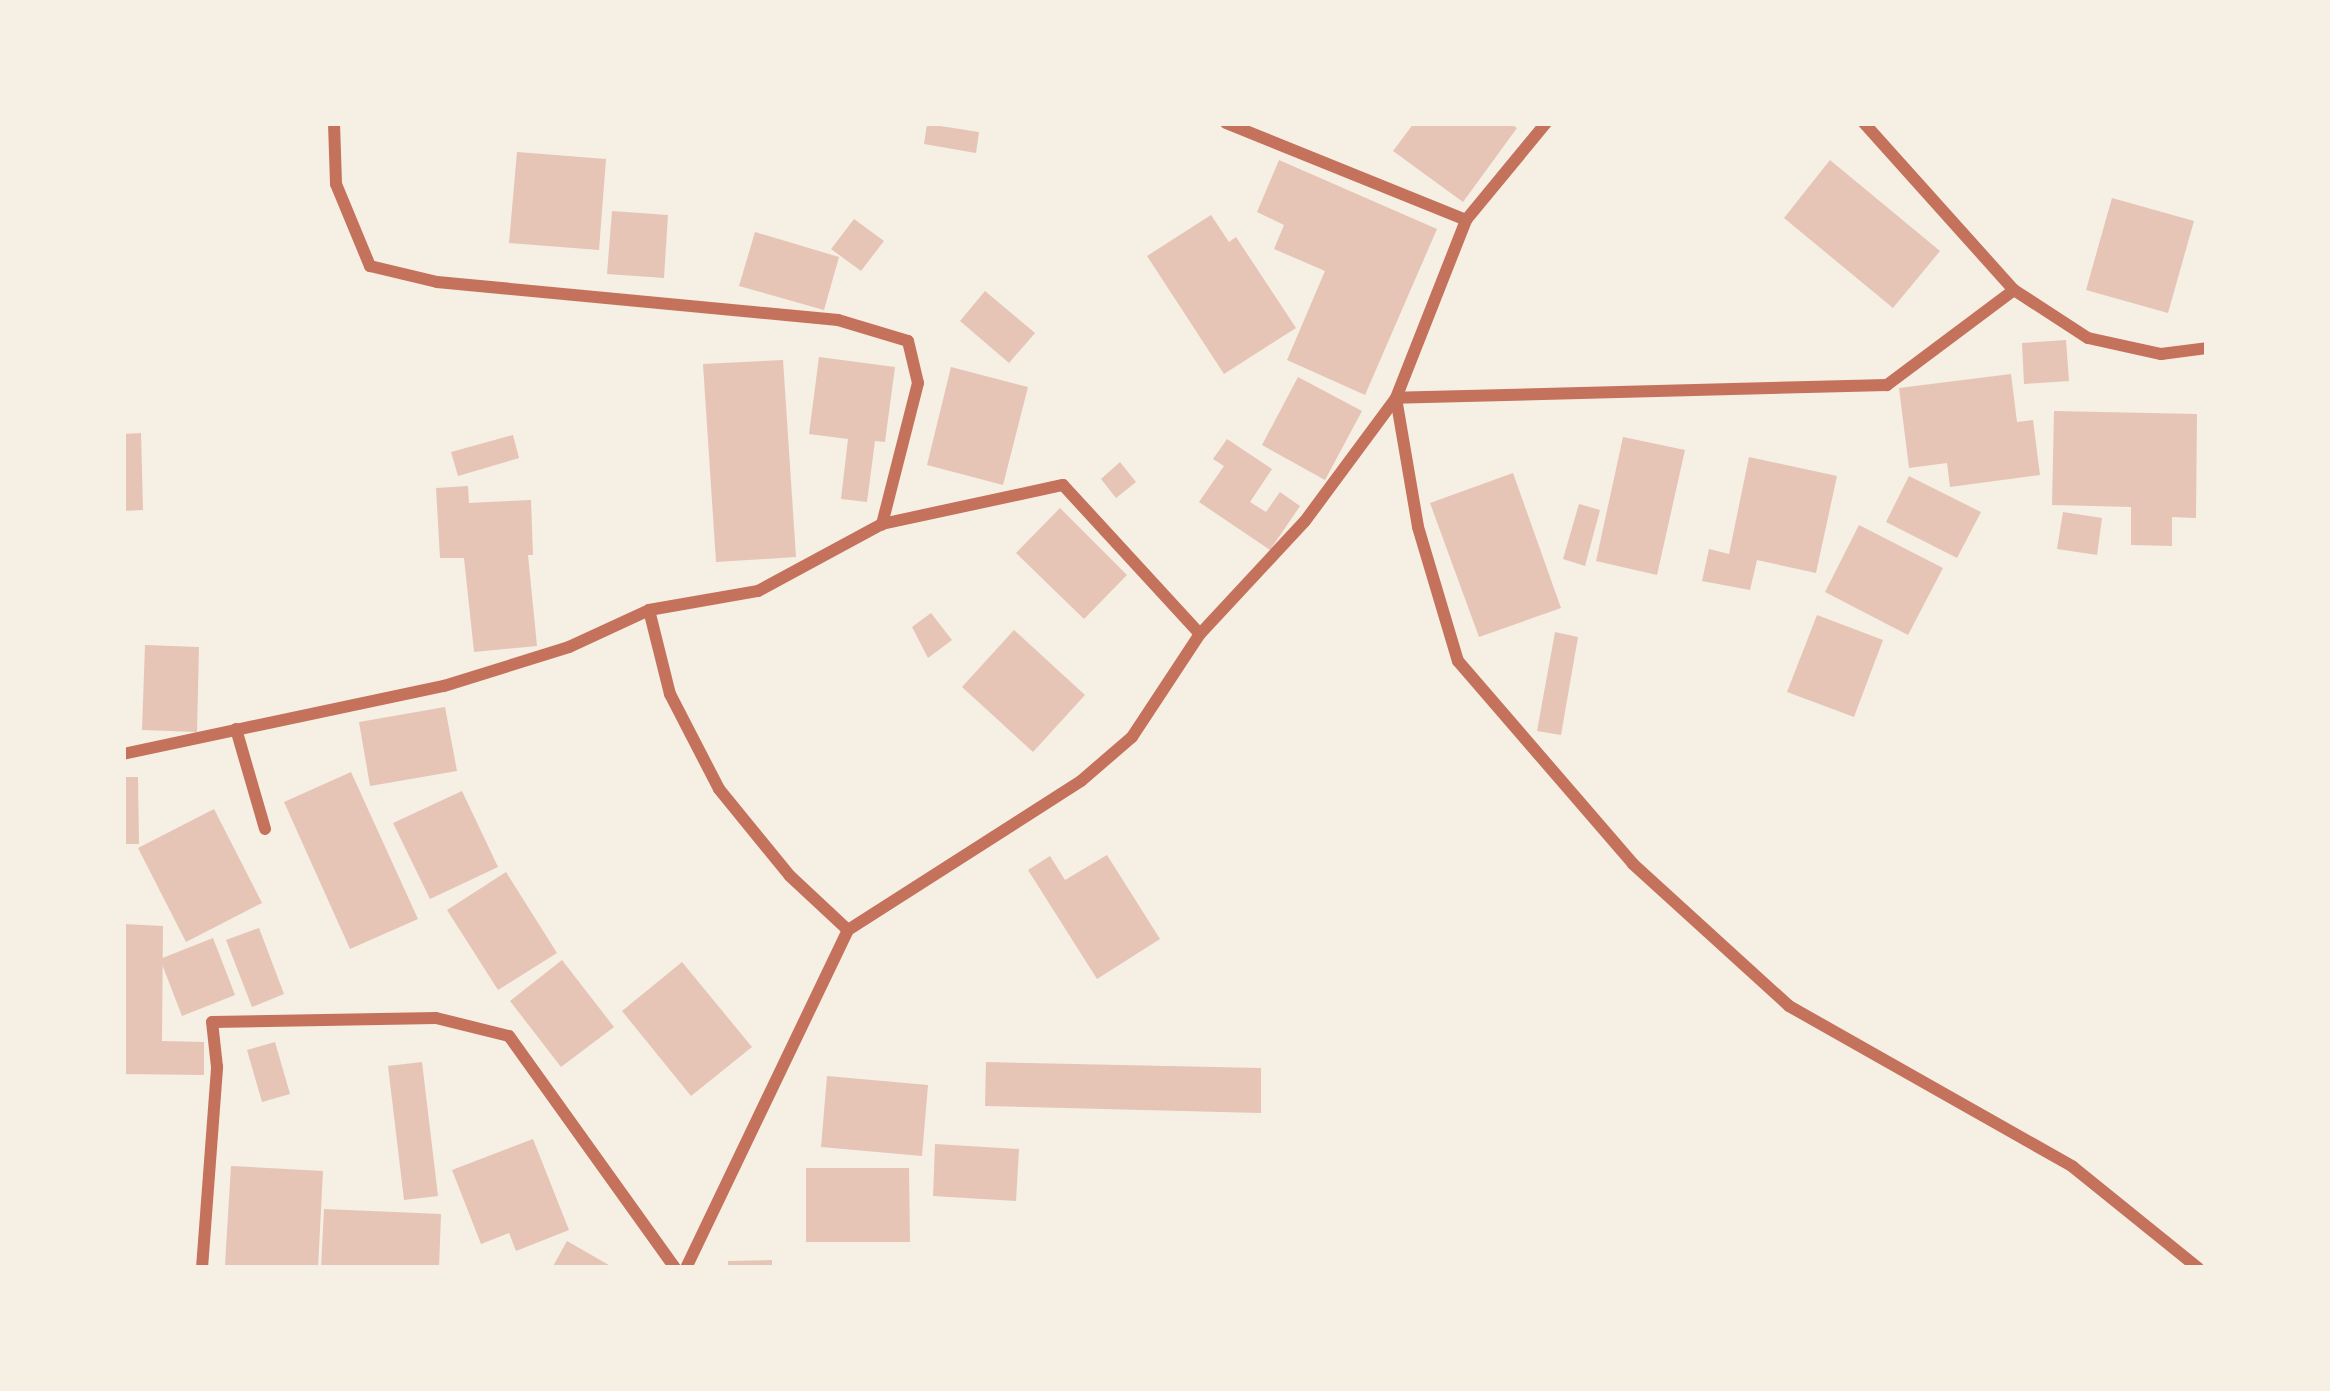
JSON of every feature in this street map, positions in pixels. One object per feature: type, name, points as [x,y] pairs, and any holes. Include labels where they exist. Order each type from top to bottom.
[{"type":"street","points":[[334,123],[336,184],[370,266],[437,282],[838,320],[908,340],[917,383],[882,524]]},
{"type":"street","points":[[1226,123],[1466,220]]},
{"type":"street","points":[[686,1268],[848,930],[1081,781],[1132,737],[1200,634],[1305,521],[1396,398],[1466,220],[1546,123]]},
{"type":"street","points":[[1864,123],[2014,290],[2088,338],[2161,354],[2207,348]]},
{"type":"street","points":[[1396,398],[1887,386],[2014,290]]},
{"type":"street","points":[[1396,398],[1418,527],[1458,661],[1633,864],[1790,1006],[2073,1167],[2198,1268]]},
{"type":"street","points":[[123,754],[444,686],[568,647],[650,610],[758,591],[882,524],[1063,485],[1200,634]]},
{"type":"street","points":[[650,610],[670,694],[719,789],[790,876],[848,930]]},
{"type":"street","points":[[236,729],[265,829]]},
{"type":"street","points":[[202,1268],[217,1067],[212,1022],[436,1018],[509,1036],[674,1268]]},
{"type":"building","points":[[1414,123],[1509,123],[1517,128],[1463,202],[1393,151]]},
{"type":"building","points":[[927,124],[979,132],[976,153],[924,144]]},
{"type":"building","points":[[517,152],[606,159],[599,250],[509,243]]},
{"type":"building","points":[[1279,160],[1437,229],[1365,395],[1287,360],[1325,271],[1274,249],[1284,225],[1257,212]]},
{"type":"building","points":[[1830,160],[1940,251],[1893,308],[1784,218]]},
{"type":"building","points":[[2112,198],[2194,221],[2168,313],[2086,290]]},
{"type":"building","points":[[612,211],[668,215],[664,278],[607,274]]},
{"type":"building","points":[[1211,215],[1229,242],[1236,237],[1296,328],[1224,374],[1147,256]]},
{"type":"building","points":[[854,219],[884,241],[861,271],[831,249]]},
{"type":"building","points":[[755,232],[839,257],[824,310],[739,286]]},
{"type":"building","points":[[985,291],[1035,333],[1009,363],[960,321]]},
{"type":"building","points":[[2066,340],[2069,381],[2024,384],[2022,343]]},
{"type":"building","points":[[819,357],[895,367],[885,442],[875,441],[867,502],[841,499],[848,439],[809,434]]},
{"type":"building","points":[[783,360],[796,557],[716,562],[703,364]]},
{"type":"building","points":[[951,367],[1028,387],[1003,485],[927,465]]},
{"type":"building","points":[[2011,374],[2017,422],[2033,420],[2040,475],[1950,487],[1947,463],[1909,468],[1899,388]]},
{"type":"building","points":[[1298,377],[1362,411],[1325,480],[1262,445]]},
{"type":"building","points":[[2054,411],[2197,414],[2196,518],[2172,517],[2172,546],[2131,545],[2131,507],[2052,505]]},
{"type":"building","points":[[141,433],[143,510],[123,511],[123,434]]},
{"type":"building","points":[[513,435],[519,458],[458,476],[451,452]]},
{"type":"building","points":[[1623,437],[1685,450],[1657,575],[1596,561]]},
{"type":"building","points":[[1227,439],[1272,469],[1250,502],[1266,512],[1280,492],[1300,506],[1270,550],[1199,502],[1224,466],[1213,459]]},
{"type":"building","points":[[1749,457],[1837,476],[1816,573],[1757,560],[1750,590],[1702,581],[1709,549],[1729,554]]},
{"type":"building","points":[[1120,462],[1136,482],[1116,498],[1101,479]]},
{"type":"building","points":[[1513,473],[1561,608],[1479,637],[1430,503]]},
{"type":"building","points":[[1909,476],[1981,512],[1957,558],[1886,522]]},
{"type":"building","points":[[468,486],[469,503],[531,500],[533,555],[528,555],[537,646],[474,652],[464,558],[440,558],[436,488]]},
{"type":"building","points":[[1579,504],[1600,510],[1585,566],[1563,559]]},
{"type":"building","points":[[1060,508],[1127,575],[1084,619],[1016,553]]},
{"type":"building","points":[[2063,512],[2102,518],[2097,555],[2057,549]]},
{"type":"building","points":[[1859,525],[1943,568],[1908,635],[1825,592]]},
{"type":"building","points":[[931,613],[952,640],[928,658],[912,627]]},
{"type":"building","points":[[1817,615],[1883,640],[1854,717],[1787,692]]},
{"type":"building","points":[[1014,630],[1085,695],[1033,752],[962,687]]},
{"type":"building","points":[[1555,632],[1578,637],[1561,735],[1537,731]]},
{"type":"building","points":[[145,645],[199,647],[197,732],[142,730]]},
{"type":"building","points":[[445,707],[457,771],[370,786],[359,722]]},
{"type":"building","points":[[351,772],[418,919],[350,949],[284,802]]},
{"type":"building","points":[[123,777],[138,777],[139,844],[123,844]]},
{"type":"building","points":[[462,791],[498,867],[430,899],[393,823]]},
{"type":"building","points":[[214,809],[262,903],[186,942],[138,848]]},
{"type":"building","points":[[1107,855],[1160,939],[1097,979],[1028,870],[1050,856],[1065,880]]},
{"type":"building","points":[[506,872],[557,953],[498,990],[447,910]]},
{"type":"building","points":[[123,924],[163,926],[162,1041],[204,1042],[204,1075],[123,1074]]},
{"type":"building","points":[[259,928],[284,994],[252,1007],[226,940]]},
{"type":"building","points":[[213,938],[235,995],[182,1016],[160,959]]},
{"type":"building","points":[[562,960],[614,1027],[561,1067],[510,1001]]},
{"type":"building","points":[[682,962],[752,1047],[691,1096],[622,1011]]},
{"type":"building","points":[[275,1042],[290,1094],[262,1102],[247,1050]]},
{"type":"building","points":[[422,1062],[438,1196],[404,1200],[388,1066]]},
{"type":"building","points":[[986,1062],[1261,1068],[1261,1113],[985,1106]]},
{"type":"building","points":[[827,1076],[928,1085],[922,1156],[821,1147]]},
{"type":"building","points":[[533,1139],[569,1230],[516,1251],[509,1233],[481,1244],[452,1170]]},
{"type":"building","points":[[935,1144],[1019,1149],[1016,1201],[933,1196]]},
{"type":"building","points":[[231,1166],[323,1171],[318,1268],[225,1265]]},
{"type":"building","points":[[806,1168],[909,1168],[910,1242],[806,1242]]},
{"type":"building","points":[[324,1209],[441,1214],[439,1268],[321,1268]]},
{"type":"building","points":[[567,1241],[614,1268],[552,1268]]},
{"type":"building","points":[[772,1260],[772,1268],[728,1268],[728,1261]]}]
